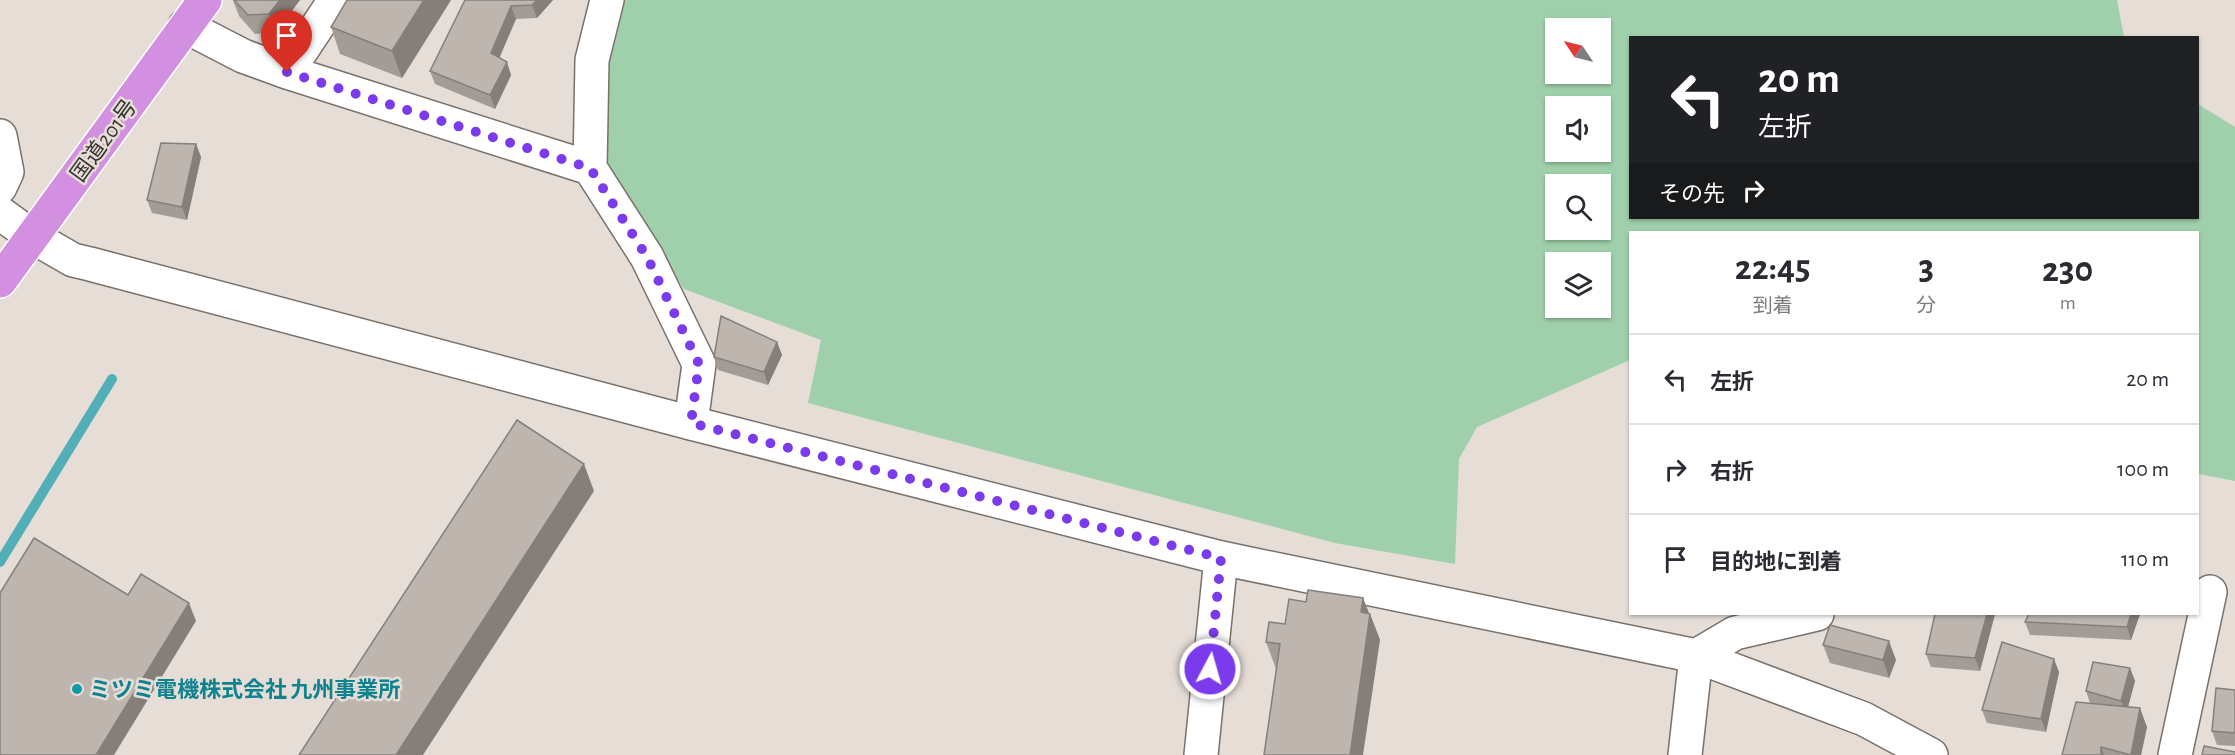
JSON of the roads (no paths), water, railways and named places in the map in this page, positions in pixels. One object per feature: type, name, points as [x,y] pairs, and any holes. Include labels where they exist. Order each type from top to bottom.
[{"type":"highway","name":"国道201号","points":[[0,280],[205,0]]},
{"type":"street","points":[[287,72],[335,0]]},
{"type":"street","points":[[607,0],[592,60],[590,168],[647,257],[699,364],[691,423]]},
{"type":"street","points":[[185,27],[243,56],[287,72],[590,168]]},
{"type":"street","points":[[0,135],[7,172],[0,187]]},
{"type":"street","points":[[0,213],[33,237],[73,260],[691,423],[1221,558],[1696,656],[1864,719],[1931,755]]},
{"type":"street","points":[[1202,755],[1221,558]]},
{"type":"street","points":[[2175,755],[2214,595]]},
{"type":"street","points":[[1696,656],[1735,633],[1813,615]]},
{"type":"street","points":[[1685,755],[1696,656]]},
{"type":"waterway","points":[[0,562],[112,379]]},
{"type":"place","name":"ミツミ電機株式会社 九州事業所","points":[[77,689]]}]
